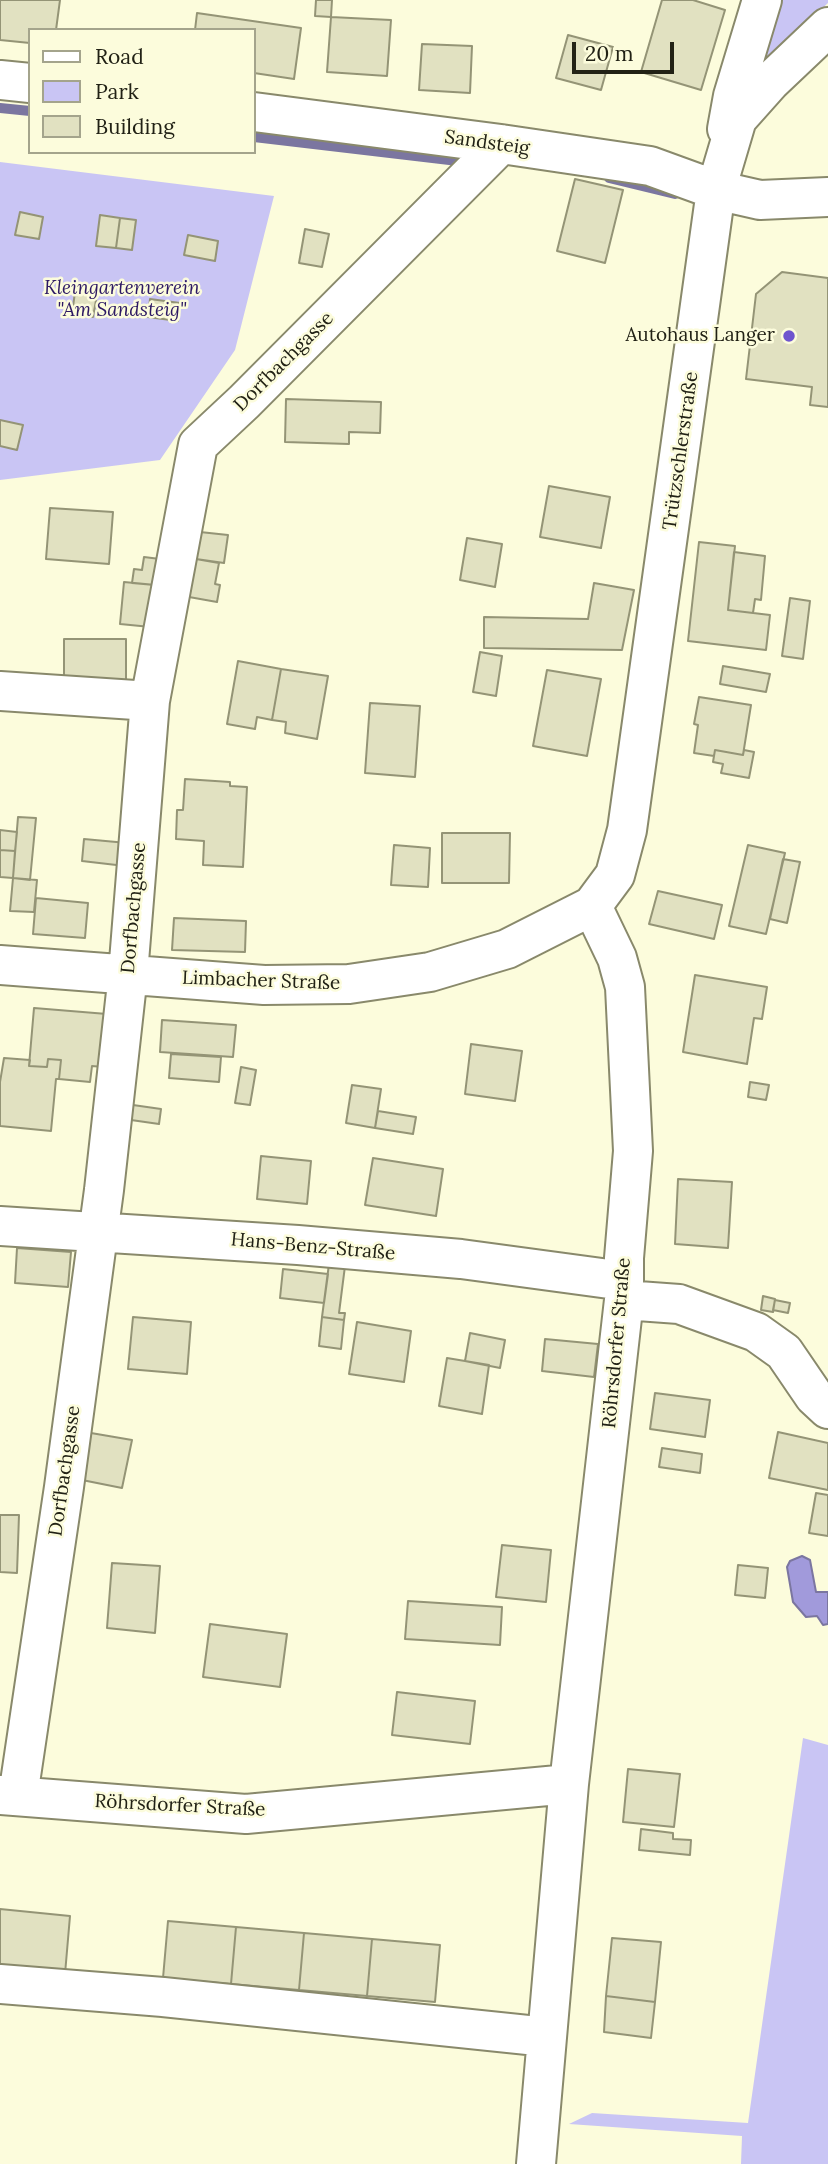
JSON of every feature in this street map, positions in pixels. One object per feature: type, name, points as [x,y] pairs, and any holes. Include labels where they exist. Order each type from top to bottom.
[{"type":"street","points":[[716,190],[733,96],[762,0]]},
{"type":"street","name":"Trützschlerstraße","points":[[593,906],[614,875],[627,830],[716,190],[737,120],[770,82],[828,27]]},
{"type":"street","points":[[0,80],[28,83]]},
{"type":"street","name":"Sandsteig","points":[[256,112],[650,166],[716,190],[760,200],[828,197]]},
{"type":"street","name":"Dorfbachgasse","points":[[9,1796],[65,1474],[98,1231],[128,974],[150,701],[198,445],[501,144]]},
{"type":"street","points":[[0,691],[150,701]]},
{"type":"street","name":"Limbacher Straße","points":[[0,965],[276,985],[349,984],[430,972],[507,949],[593,906]]},
{"type":"street","name":"Röhrsdorfer Straße","points":[[536,2164],[569,1784],[624,1291],[633,1151],[625,987],[617,958],[593,906]]},
{"type":"street","name":"Hans-Benz-Straße","points":[[0,1226],[298,1245],[461,1259],[624,1291],[679,1304],[756,1332],[784,1352],[814,1396],[828,1409]]},
{"type":"street","name":"Röhrsdorfer Straße","points":[[9,1796],[246,1814],[569,1784]]},
{"type":"street","points":[[0,1984],[163,1997],[547,2037]]},
{"type":"green space","points":[[776,0],[828,0],[828,3],[754,72]]},
{"type":"green space","name":"Kleingartenverein \"Am Sandsteig\"","points":[[0,162],[274,196],[235,350],[160,460],[0,480]]},
{"type":"green space","points":[[803,1738],[828,1745],[828,2164],[741,2164],[742,2136],[569,2124],[592,2113],[748,2123]]},
{"type":"shaded area","points":[[802,1556],[810,1560],[816,1592],[828,1592],[828,1624],[823,1625],[817,1616],[806,1617],[793,1602],[787,1567],[790,1561]]},
{"type":"building","points":[[0,0],[60,0],[56,28],[28,28],[28,43],[0,40]]},
{"type":"building","points":[[316,0],[332,0],[331,17],[315,16]]},
{"type":"building","points":[[662,0],[693,0],[725,10],[701,90],[641,72]]},
{"type":"building","points":[[197,13],[301,28],[294,79],[256,73],[256,28],[195,28]]},
{"type":"building","points":[[331,17],[391,20],[387,76],[327,72]]},
{"type":"building","points":[[568,35],[613,47],[601,90],[556,78]]},
{"type":"building","points":[[422,44],[472,46],[470,93],[419,90]]},
{"type":"building","points":[[575,179],[623,190],[605,263],[557,251]]},
{"type":"building","points":[[20,212],[43,217],[39,239],[15,235]]},
{"type":"building","points":[[100,215],[120,218],[116,248],[96,246]]},
{"type":"building","points":[[120,218],[136,220],[132,250],[116,248]]},
{"type":"building","points":[[305,229],[329,234],[322,267],[299,263]]},
{"type":"building","points":[[188,235],[218,241],[215,261],[184,255]]},
{"type":"building","name":"Autohaus Langer","points":[[782,272],[828,278],[828,407],[810,405],[812,387],[746,379],[756,294]]},
{"type":"building","points":[[75,292],[97,295],[93,317],[72,314]]},
{"type":"building","points":[[150,299],[180,303],[178,321],[148,317]]},
{"type":"building","points":[[286,399],[381,402],[380,433],[349,432],[349,444],[285,442]]},
{"type":"building","points":[[0,420],[23,425],[17,450],[0,446]]},
{"type":"building","points":[[549,486],[610,497],[601,548],[540,537]]},
{"type":"building","points":[[50,508],[113,512],[109,564],[46,559]]},
{"type":"building","points":[[200,532],[228,535],[224,563],[196,559]]},
{"type":"building","points":[[467,538],[502,544],[495,587],[460,580]]},
{"type":"building","points":[[699,542],[735,546],[728,610],[770,615],[766,650],[688,641]]},
{"type":"building","points":[[734,552],[765,556],[761,600],[755,599],[753,613],[728,610]]},
{"type":"building","points":[[144,557],[168,560],[166,586],[132,583],[134,569],[142,570]]},
{"type":"building","points":[[196,559],[219,563],[215,584],[220,585],[217,602],[189,597]]},
{"type":"building","points":[[124,582],[166,586],[161,628],[120,624]]},
{"type":"building","points":[[594,583],[634,590],[622,650],[484,648],[484,617],[588,619]]},
{"type":"building","points":[[790,598],[810,601],[803,659],[782,656]]},
{"type":"building","points":[[64,639],[126,639],[126,686],[64,686]]},
{"type":"building","points":[[480,652],[502,656],[496,696],[473,692]]},
{"type":"building","points":[[238,661],[281,669],[272,720],[257,717],[255,729],[227,724]]},
{"type":"building","points":[[723,666],[770,674],[766,692],[720,684]]},
{"type":"building","points":[[281,669],[328,676],[317,739],[285,733],[286,722],[272,720]]},
{"type":"building","points":[[547,670],[601,679],[587,756],[533,746]]},
{"type":"building","points":[[699,697],[751,705],[743,755],[715,750],[714,756],[694,753],[698,725],[694,724]]},
{"type":"building","points":[[370,703],[420,706],[415,777],[365,773]]},
{"type":"building","points":[[715,750],[743,755],[744,750],[754,752],[749,778],[721,773],[723,764],[713,762]]},
{"type":"building","points":[[185,779],[230,782],[230,786],[247,787],[243,867],[203,865],[204,841],[176,839],[177,810],[183,810]]},
{"type":"building","points":[[18,817],[36,818],[30,880],[13,878]]},
{"type":"building","points":[[0,830],[17,832],[15,851],[0,850]]},
{"type":"building","points":[[442,833],[510,833],[509,883],[442,883]]},
{"type":"building","points":[[84,839],[127,843],[125,866],[82,861]]},
{"type":"building","points":[[394,845],[430,848],[428,887],[391,885]]},
{"type":"building","points":[[748,845],[785,853],[766,934],[729,926]]},
{"type":"building","points":[[0,850],[15,851],[13,878],[0,877]]},
{"type":"building","points":[[783,859],[800,862],[787,923],[770,919]]},
{"type":"building","points":[[13,878],[37,880],[34,912],[10,911]]},
{"type":"building","points":[[658,891],[722,905],[714,939],[649,924]]},
{"type":"building","points":[[36,898],[88,903],[85,938],[33,934]]},
{"type":"building","points":[[174,918],[246,921],[245,952],[172,950]]},
{"type":"building","points":[[695,975],[767,987],[762,1019],[754,1018],[747,1064],[683,1052]]},
{"type":"building","points":[[34,1008],[107,1014],[103,1067],[92,1066],[90,1082],[59,1079],[61,1060],[48,1059],[47,1067],[29,1066]]},
{"type":"building","points":[[162,1020],[236,1025],[233,1057],[160,1052]]},
{"type":"building","points":[[471,1044],[522,1051],[515,1101],[465,1094]]},
{"type":"building","points":[[171,1054],[221,1057],[219,1082],[169,1078]]},
{"type":"building","points":[[4,1058],[30,1060],[29,1066],[47,1067],[48,1059],[61,1060],[59,1079],[56,1079],[51,1131],[0,1126],[0,1082]]},
{"type":"building","points":[[241,1067],[256,1070],[250,1105],[235,1103]]},
{"type":"building","points":[[750,1082],[769,1085],[766,1100],[748,1097]]},
{"type":"building","points":[[352,1085],[381,1089],[375,1128],[346,1123]]},
{"type":"building","points":[[133,1105],[161,1109],[159,1124],[131,1120]]},
{"type":"building","points":[[378,1111],[416,1117],[413,1134],[375,1128]]},
{"type":"building","points":[[261,1156],[311,1161],[307,1204],[257,1199]]},
{"type":"building","points":[[373,1158],[443,1169],[436,1216],[365,1205]]},
{"type":"building","points":[[678,1179],[732,1182],[728,1248],[675,1244]]},
{"type":"building","points":[[17,1248],[71,1252],[68,1287],[15,1283]]},
{"type":"building","points":[[329,1264],[345,1266],[339,1313],[345,1313],[344,1320],[322,1317]]},
{"type":"building","points":[[283,1269],[328,1274],[324,1303],[280,1298]]},
{"type":"building","points":[[763,1296],[775,1299],[773,1312],[761,1310]]},
{"type":"building","points":[[775,1300],[790,1303],[788,1313],[773,1310]]},
{"type":"building","points":[[133,1317],[191,1322],[187,1374],[128,1369]]},
{"type":"building","points":[[322,1317],[344,1320],[341,1349],[319,1346]]},
{"type":"building","points":[[357,1322],[411,1331],[404,1382],[349,1374]]},
{"type":"building","points":[[470,1333],[505,1340],[500,1368],[465,1361]]},
{"type":"building","points":[[545,1339],[598,1344],[594,1377],[542,1371]]},
{"type":"building","points":[[447,1358],[489,1365],[482,1414],[439,1406]]},
{"type":"building","points":[[655,1393],[710,1400],[705,1437],[650,1429]]},
{"type":"building","points":[[778,1432],[828,1443],[828,1490],[769,1478]]},
{"type":"building","points":[[91,1433],[132,1440],[122,1488],[82,1480]]},
{"type":"building","points":[[662,1448],[702,1454],[700,1473],[659,1467]]},
{"type":"building","points":[[816,1493],[828,1495],[828,1536],[809,1533]]},
{"type":"building","points":[[0,1515],[19,1515],[17,1573],[0,1572]]},
{"type":"building","points":[[502,1545],[551,1550],[546,1602],[496,1597]]},
{"type":"building","points":[[112,1563],[160,1566],[155,1633],[107,1628]]},
{"type":"building","points":[[738,1565],[768,1568],[765,1598],[735,1595]]},
{"type":"building","points":[[408,1601],[502,1607],[500,1645],[405,1639]]},
{"type":"building","points":[[210,1624],[287,1634],[280,1687],[203,1677]]},
{"type":"building","points":[[397,1692],[475,1701],[470,1744],[392,1735]]},
{"type":"building","points":[[628,1769],[680,1774],[674,1827],[623,1822]]},
{"type":"building","points":[[641,1829],[673,1833],[673,1839],[691,1840],[690,1855],[639,1850]]},
{"type":"building","points":[[0,1909],[70,1916],[65,1974],[0,1968]]},
{"type":"building","points":[[168,1921],[236,1927],[231,1984],[163,1978]]},
{"type":"building","points":[[236,1927],[304,1933],[299,1990],[231,1984]]},
{"type":"building","points":[[304,1933],[372,1939],[367,1996],[299,1990]]},
{"type":"building","points":[[612,1938],[661,1942],[655,2002],[606,1996]]},
{"type":"building","points":[[372,1939],[440,1945],[435,2002],[367,1996]]},
{"type":"building","points":[[606,1996],[655,2002],[651,2038],[604,2032]]},
{"type":"waterway","points":[[0,108],[28,111]]},
{"type":"waterway","points":[[256,137],[458,161]]},
{"type":"waterway","points":[[609,178],[675,194]]},
{"type":"place","name":"Autohaus Langer","points":[[789,336]]}]
